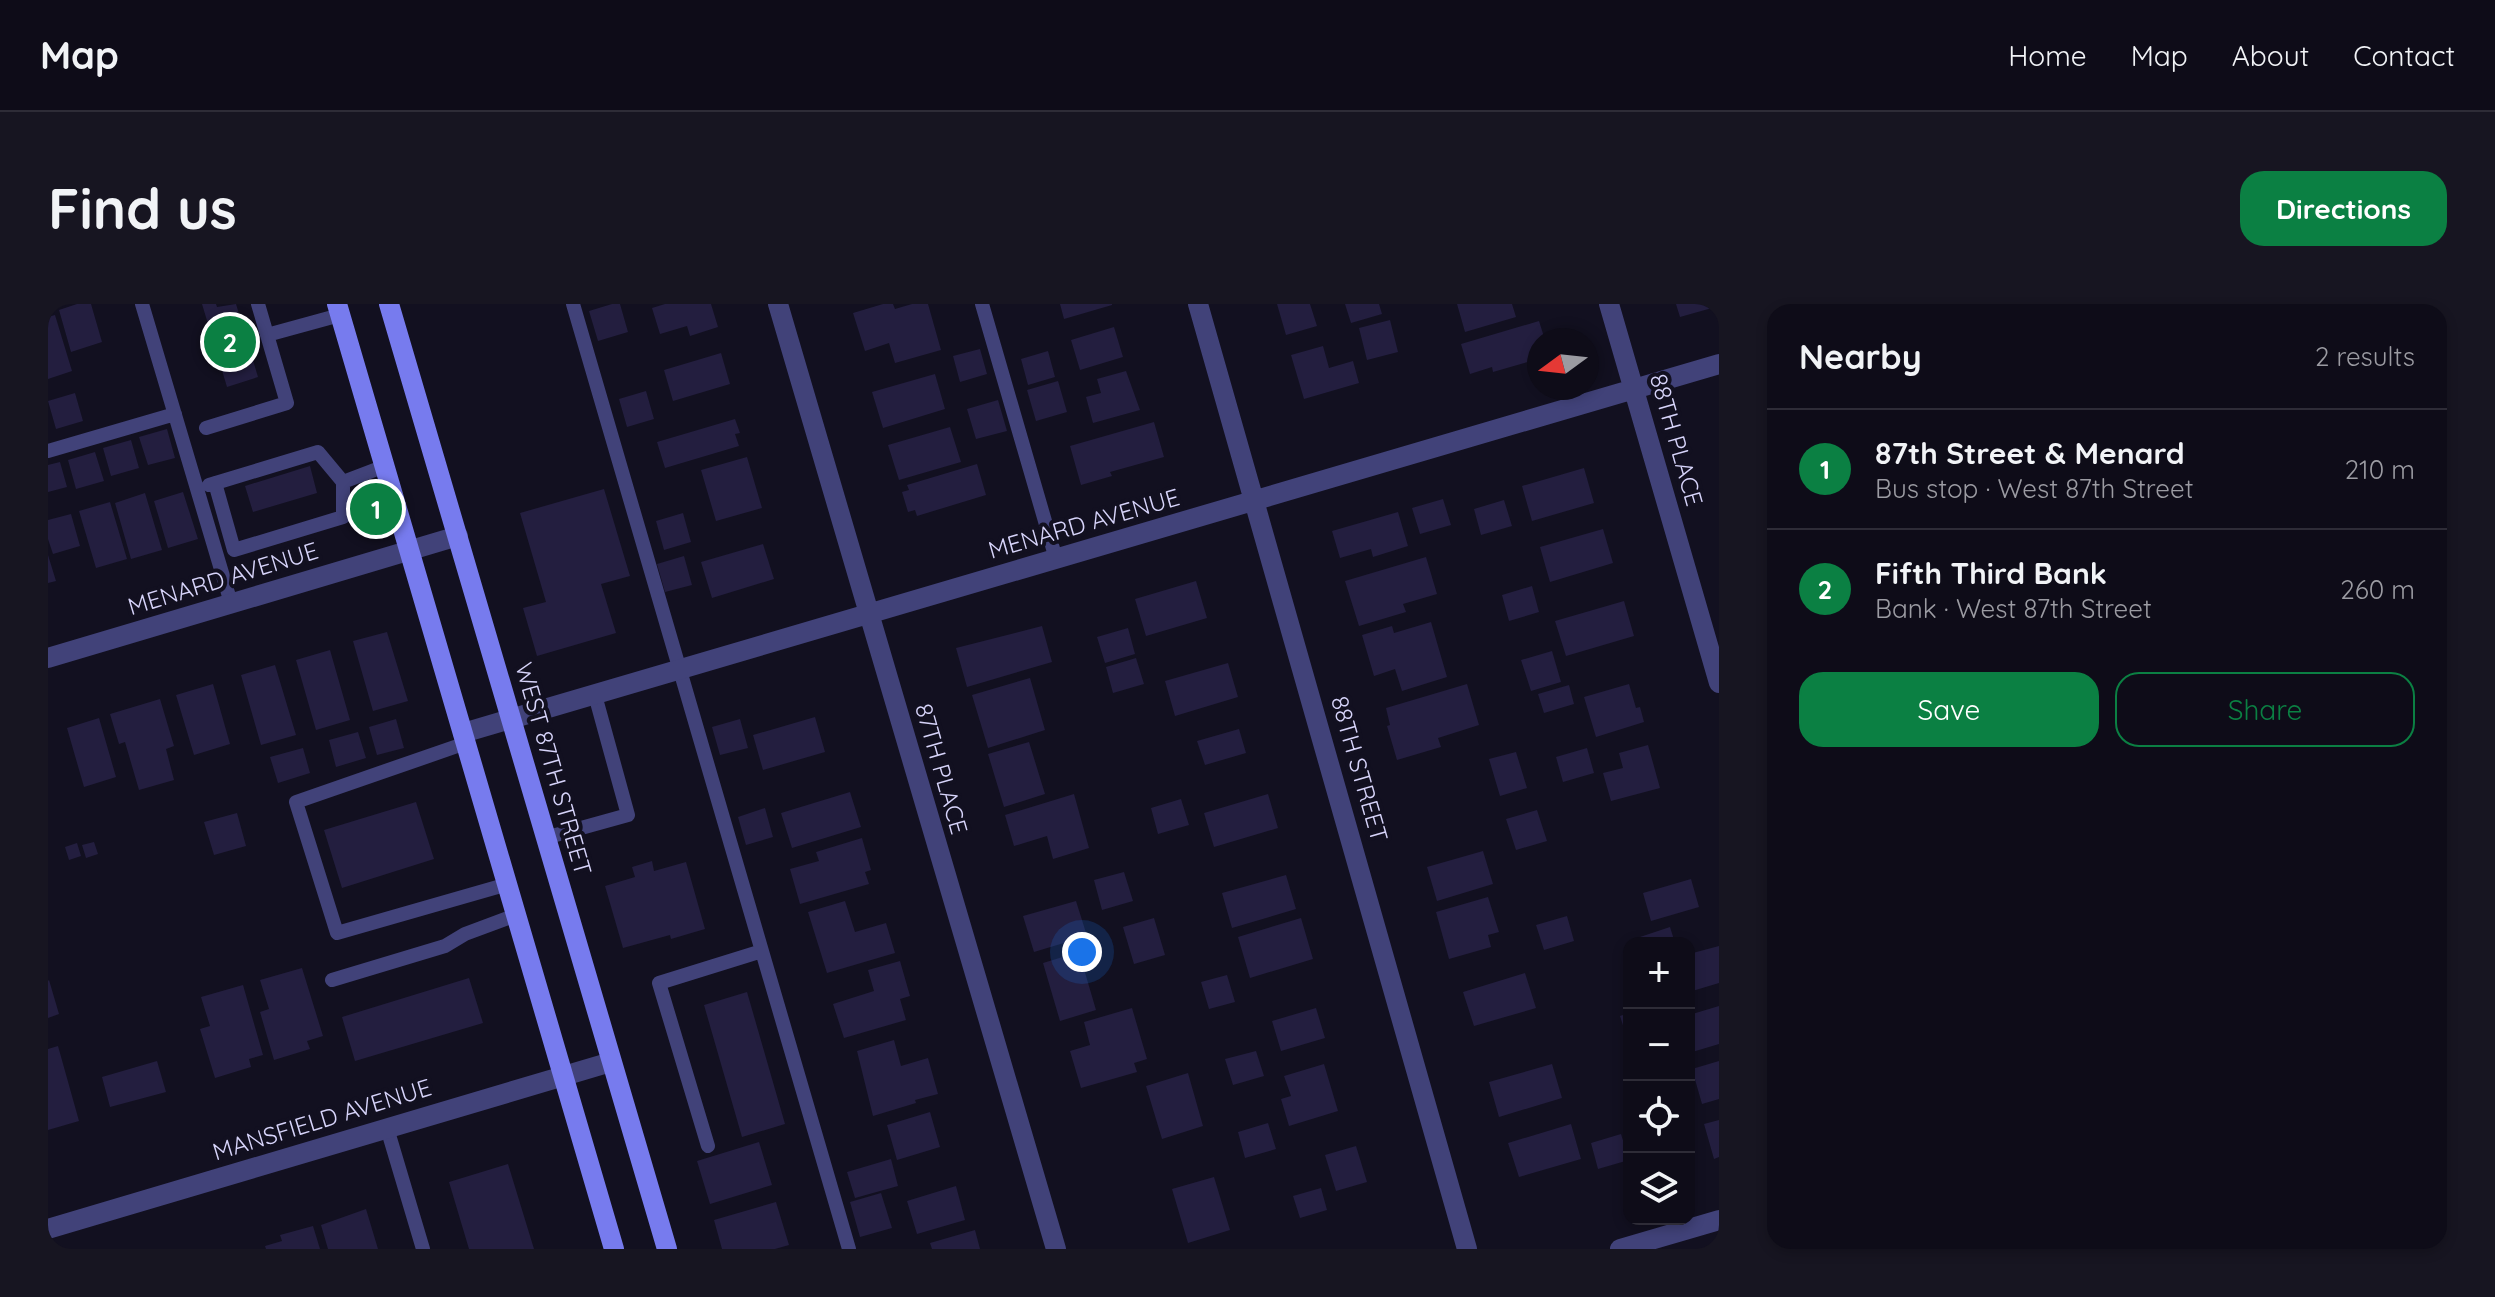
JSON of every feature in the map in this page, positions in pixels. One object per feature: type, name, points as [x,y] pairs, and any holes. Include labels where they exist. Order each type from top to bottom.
[{"type":"main road","name":"WEST 87TH STREET","points":[[389,304],[667,1249]]},
{"type":"main road","points":[[339,310],[614,1249]]},
{"type":"street","name":"87TH PLACE","points":[[778,304],[1056,1249]]},
{"type":"street","name":"88TH STREET","points":[[1198,304],[1467,1249]]},
{"type":"street","name":"88TH PLACE","points":[[1609,304],[1719,683]]},
{"type":"street","name":"MENARD AVENUE","points":[[464,738],[510,719],[1719,364]]},
{"type":"street","name":"MENARD AVENUE","points":[[48,658],[458,536]]},
{"type":"street","name":"MANSFIELD AVENUE","points":[[48,1229],[611,1062]]},
{"type":"street","points":[[1620,1249],[1719,1220]]},
{"type":"lane","points":[[142,304],[231,603]]},
{"type":"lane","points":[[206,428],[287,403],[258,304]]},
{"type":"lane","points":[[573,304],[849,1249]]},
{"type":"lane","points":[[982,304],[1056,559]]},
{"type":"lane","points":[[267,335],[339,310]]},
{"type":"lane","points":[[48,451],[175,414]]},
{"type":"lane","points":[[197,489],[215,483],[318,452],[343,482],[343,517],[234,550],[215,483]]},
{"type":"lane","points":[[343,482],[385,466]]},
{"type":"lane","points":[[545,838],[628,815],[595,695]]},
{"type":"lane","points":[[464,738],[296,802],[337,933],[508,884]]},
{"type":"lane","points":[[332,980],[445,946],[465,934],[516,915]]},
{"type":"lane","points":[[708,1146],[659,983],[762,951]]},
{"type":"lane","points":[[387,1128],[423,1249]]},
{"type":"building","points":[[77,304],[91,304],[102,342],[71,352],[59,310]]},
{"type":"building","points":[[202,304],[216,304],[217,307],[236,304],[258,377],[227,387]]},
{"type":"building","points":[[620,304],[628,332],[598,341],[589,311]]},
{"type":"building","points":[[665,304],[711,304],[718,327],[690,336],[687,326],[660,334],[652,308]]},
{"type":"building","points":[[893,304],[895,309],[928,304],[941,350],[895,363],[889,343],[865,351],[853,313]]},
{"type":"building","points":[[1060,304],[1112,304],[1112,305],[1064,319]]},
{"type":"building","points":[[1277,304],[1310,304],[1317,326],[1286,335]]},
{"type":"building","points":[[1345,304],[1379,304],[1382,314],[1351,323]]},
{"type":"building","points":[[1457,304],[1512,304],[1516,317],[1465,332]]},
{"type":"building","points":[[1676,304],[1719,304],[1719,306],[1680,317]]},
{"type":"building","points":[[55,315],[72,371],[48,379],[48,317]]},
{"type":"building","points":[[1390,320],[1398,352],[1367,360],[1359,328]]},
{"type":"building","points":[[1539,321],[1541,328],[1527,328],[1527,362],[1493,372],[1492,367],[1470,374],[1461,344]]},
{"type":"building","points":[[1114,327],[1123,357],[1080,370],[1071,340]]},
{"type":"building","points":[[1323,346],[1329,368],[1353,361],[1359,383],[1304,399],[1291,355]]},
{"type":"building","points":[[980,349],[987,374],[960,382],[953,356]]},
{"type":"building","points":[[1048,351],[1055,377],[1028,385],[1021,359]]},
{"type":"building","points":[[721,353],[730,384],[673,401],[664,370]]},
{"type":"building","points":[[1126,371],[1140,410],[1093,423],[1086,397],[1101,393],[1097,379]]},
{"type":"building","points":[[935,374],[945,409],[883,428],[872,392]]},
{"type":"building","points":[[1058,381],[1067,412],[1036,421],[1027,390]]},
{"type":"building","points":[[646,391],[654,419],[627,427],[619,399]]},
{"type":"building","points":[[75,393],[83,421],[56,429],[48,401]]},
{"type":"building","points":[[998,400],[1007,431],[976,439],[967,409]]},
{"type":"building","points":[[735,419],[740,433],[735,434],[739,446],[665,468],[657,442]]},
{"type":"building","points":[[1154,422],[1164,457],[1110,472],[1112,476],[1081,485],[1070,446]]},
{"type":"building","points":[[950,427],[961,462],[899,480],[888,445]]},
{"type":"building","points":[[167,429],[175,458],[148,465],[139,437]]},
{"type":"building","points":[[131,440],[139,468],[111,476],[103,448]]},
{"type":"building","points":[[95,452],[104,481],[76,489],[68,460]]},
{"type":"building","points":[[747,457],[762,508],[716,521],[701,470]]},
{"type":"building","points":[[60,462],[67,487],[48,492],[48,465]]},
{"type":"building","points":[[977,464],[986,495],[917,516],[915,510],[908,512],[902,492],[909,490],[907,485]]},
{"type":"building","points":[[310,466],[317,493],[253,512],[245,486]]},
{"type":"building","points":[[1584,468],[1594,503],[1532,521],[1522,486]]},
{"type":"building","points":[[604,489],[630,576],[601,584],[616,633],[537,656],[523,608],[546,602],[520,513]]},
{"type":"building","points":[[183,492],[198,539],[168,548],[154,501]]},
{"type":"building","points":[[145,493],[162,550],[131,559],[115,503]]},
{"type":"building","points":[[1443,499],[1451,525],[1420,534],[1412,508]]},
{"type":"building","points":[[1504,500],[1512,526],[1481,535],[1474,509]]},
{"type":"building","points":[[110,502],[127,559],[96,568],[79,511]]},
{"type":"building","points":[[1398,512],[1408,546],[1373,557],[1371,549],[1340,558],[1332,531]]},
{"type":"building","points":[[683,513],[691,542],[664,550],[656,521]]},
{"type":"building","points":[[71,514],[80,546],[53,554],[48,539],[48,520]]},
{"type":"building","points":[[1603,529],[1613,563],[1550,582],[1540,547]]},
{"type":"building","points":[[763,544],[774,579],[712,598],[701,562]]},
{"type":"building","points":[[48,555],[56,581],[48,583]]},
{"type":"building","points":[[684,556],[692,585],[665,592],[657,564]]},
{"type":"building","points":[[1426,557],[1437,594],[1403,604],[1406,612],[1359,626],[1345,581]]},
{"type":"building","points":[[1196,581],[1207,618],[1146,636],[1135,599]]},
{"type":"building","points":[[1532,586],[1539,612],[1509,621],[1502,595]]},
{"type":"building","points":[[1624,601],[1634,636],[1566,656],[1555,621]]},
{"type":"building","points":[[1431,622],[1447,677],[1402,691],[1395,669],[1374,676],[1362,635],[1392,626],[1394,633]]},
{"type":"building","points":[[1042,626],[1052,662],[967,687],[956,648]]},
{"type":"building","points":[[1128,628],[1135,654],[1105,663],[1097,637]]},
{"type":"building","points":[[387,632],[408,701],[373,711],[353,641]]},
{"type":"building","points":[[330,650],[350,720],[316,730],[296,660]]},
{"type":"building","points":[[1552,651],[1561,682],[1531,691],[1521,660]]},
{"type":"building","points":[[1136,658],[1144,684],[1113,693],[1106,667]]},
{"type":"building","points":[[1228,663],[1238,697],[1175,716],[1165,681]]},
{"type":"building","points":[[275,665],[296,735],[261,745],[241,675]]},
{"type":"building","points":[[1030,678],[1045,730],[988,748],[972,695]]},
{"type":"building","points":[[213,684],[230,744],[194,755],[176,695]]},
{"type":"building","points":[[1467,684],[1479,725],[1438,738],[1441,747],[1397,760],[1387,726],[1390,725],[1386,708]]},
{"type":"building","points":[[1629,684],[1644,722],[1596,737],[1584,697]]},
{"type":"building","points":[[1569,685],[1574,704],[1544,713],[1538,694]]},
{"type":"building","points":[[160,699],[174,746],[166,749],[174,780],[139,790],[125,742],[119,744],[110,714]]},
{"type":"building","points":[[815,717],[825,752],[763,770],[753,735]]},
{"type":"building","points":[[99,718],[116,777],[84,787],[67,728]]},
{"type":"building","points":[[396,719],[404,748],[377,755],[369,727]]},
{"type":"building","points":[[740,719],[748,748],[720,755],[712,727]]},
{"type":"building","points":[[1239,729],[1246,753],[1205,765],[1197,741]]},
{"type":"building","points":[[358,732],[366,758],[336,767],[329,740]]},
{"type":"building","points":[[1029,742],[1045,794],[1004,807],[988,754]]},
{"type":"building","points":[[1648,745],[1660,788],[1611,801],[1603,773],[1623,768],[1619,753]]},
{"type":"building","points":[[303,748],[310,773],[278,783],[270,757]]},
{"type":"building","points":[[1587,748],[1594,773],[1563,782],[1556,757]]},
{"type":"building","points":[[1516,752],[1527,788],[1500,796],[1489,759]]},
{"type":"building","points":[[850,792],[861,827],[792,848],[781,813]]},
{"type":"building","points":[[1074,794],[1089,848],[1053,859],[1047,836],[1014,846],[1005,815]]},
{"type":"building","points":[[1268,794],[1278,828],[1214,847],[1204,813]]},
{"type":"building","points":[[1181,799],[1189,825],[1158,834],[1151,808]]},
{"type":"building","points":[[416,802],[434,859],[342,888],[324,830]]},
{"type":"building","points":[[765,808],[773,837],[746,845],[738,817]]},
{"type":"building","points":[[1537,810],[1547,841],[1516,850],[1506,819]]},
{"type":"building","points":[[237,813],[246,846],[214,855],[204,822]]},
{"type":"building","points":[[862,838],[871,870],[865,872],[869,884],[800,904],[790,869],[819,861],[816,852]]},
{"type":"building","points":[[94,842],[98,854],[86,858],[82,845]]},
{"type":"building","points":[[77,843],[81,856],[69,860],[65,847]]},
{"type":"building","points":[[1483,851],[1493,884],[1437,901],[1427,867]]},
{"type":"building","points":[[652,861],[654,871],[686,862],[705,929],[623,948],[605,886],[635,877],[632,867]]},
{"type":"building","points":[[1124,872],[1133,901],[1102,910],[1094,880]]},
{"type":"building","points":[[1286,875],[1296,909],[1232,928],[1222,893]]},
{"type":"building","points":[[1691,879],[1699,907],[1651,921],[1643,893]]},
{"type":"building","points":[[1488,897],[1499,932],[1488,935],[1491,947],[1449,959],[1436,912]]},
{"type":"building","points":[[845,901],[855,932],[886,923],[895,953],[827,973],[808,912]]},
{"type":"building","points":[[1076,901],[1087,936],[1034,952],[1023,916]]},
{"type":"building","points":[[1567,916],[1574,941],[1544,950],[1536,925]]},
{"type":"building","points":[[1154,918],[1165,955],[1134,964],[1123,927]]},
{"type":"building","points":[[1301,918],[1313,959],[1250,978],[1238,937]]},
{"type":"building","points":[[1670,927],[1673,937],[1640,937]]},
{"type":"building","points":[[1719,946],[1719,983],[1695,990],[1695,952]]},
{"type":"building","points":[[1079,952],[1096,1010],[1060,1021],[1043,963]]},
{"type":"building","points":[[900,961],[910,996],[900,999],[906,1020],[844,1038],[833,1004],[874,991],[868,970]]},
{"type":"building","points":[[302,968],[323,1036],[307,1041],[310,1049],[274,1060],[260,1012],[269,1009],[260,980]]},
{"type":"building","points":[[1525,973],[1536,1008],[1474,1026],[1463,992]]},
{"type":"building","points":[[1227,975],[1235,1002],[1209,1009],[1201,982]]},
{"type":"building","points":[[469,978],[483,1023],[355,1061],[342,1017]]},
{"type":"building","points":[[48,981],[59,1014],[48,1018]]},
{"type":"building","points":[[243,985],[263,1055],[249,1059],[251,1067],[215,1078],[200,1029],[210,1026],[201,997]]},
{"type":"building","points":[[747,992],[785,1124],[742,1137],[704,1005]]},
{"type":"building","points":[[1719,1006],[1719,1044],[1695,1051],[1695,1013]]},
{"type":"building","points":[[1132,1008],[1147,1059],[1134,1063],[1137,1072],[1081,1088],[1070,1051],[1090,1045],[1084,1022]]},
{"type":"building","points":[[1316,1008],[1325,1038],[1281,1051],[1272,1021]]},
{"type":"building","points":[[894,1040],[901,1066],[928,1058],[938,1094],[873,1116],[857,1051]]},
{"type":"building","points":[[58,1046],[79,1121],[48,1130],[48,1049]]},
{"type":"building","points":[[1256,1051],[1264,1076],[1233,1085],[1225,1059]]},
{"type":"building","points":[[157,1061],[166,1092],[110,1107],[102,1077]]},
{"type":"building","points":[[1719,1061],[1719,1099],[1702,1104],[1695,1068]]},
{"type":"building","points":[[1324,1064],[1338,1111],[1289,1126],[1281,1099],[1291,1096],[1284,1076]]},
{"type":"building","points":[[1552,1064],[1562,1098],[1499,1117],[1489,1082]]},
{"type":"building","points":[[1188,1073],[1203,1126],[1162,1139],[1146,1086]]},
{"type":"building","points":[[930,1112],[940,1147],[897,1160],[887,1125]]},
{"type":"building","points":[[1719,1120],[1719,1157],[1714,1159],[1704,1124]]},
{"type":"building","points":[[1268,1123],[1276,1149],[1245,1158],[1238,1132]]},
{"type":"building","points":[[1571,1124],[1581,1159],[1519,1177],[1508,1143]]},
{"type":"building","points":[[1621,1134],[1623,1162],[1598,1169],[1591,1143]]},
{"type":"building","points":[[759,1142],[772,1185],[710,1204],[697,1161]]},
{"type":"building","points":[[1356,1146],[1367,1182],[1336,1191],[1325,1155]]},
{"type":"building","points":[[891,1159],[898,1186],[855,1198],[847,1172]]},
{"type":"building","points":[[508,1164],[534,1249],[469,1249],[449,1182]]},
{"type":"building","points":[[1214,1177],[1230,1230],[1188,1243],[1172,1189]]},
{"type":"building","points":[[956,1186],[965,1220],[917,1234],[907,1201]]},
{"type":"building","points":[[1321,1188],[1327,1210],[1300,1218],[1293,1196]]},
{"type":"building","points":[[881,1193],[892,1228],[860,1237],[850,1202]]},
{"type":"building","points":[[776,1202],[789,1245],[775,1249],[722,1249],[714,1220]]},
{"type":"building","points":[[366,1209],[378,1249],[328,1249],[321,1225]]},
{"type":"building","points":[[313,1226],[320,1249],[266,1249],[265,1246],[282,1241],[280,1235]]},
{"type":"building","points":[[975,1230],[980,1249],[932,1249],[930,1243]]},
{"type":"place","name":"Fifth Third Bank","points":[[230,342]]},
{"type":"place","name":"87th Street & Menard","points":[[376,509]]}]
